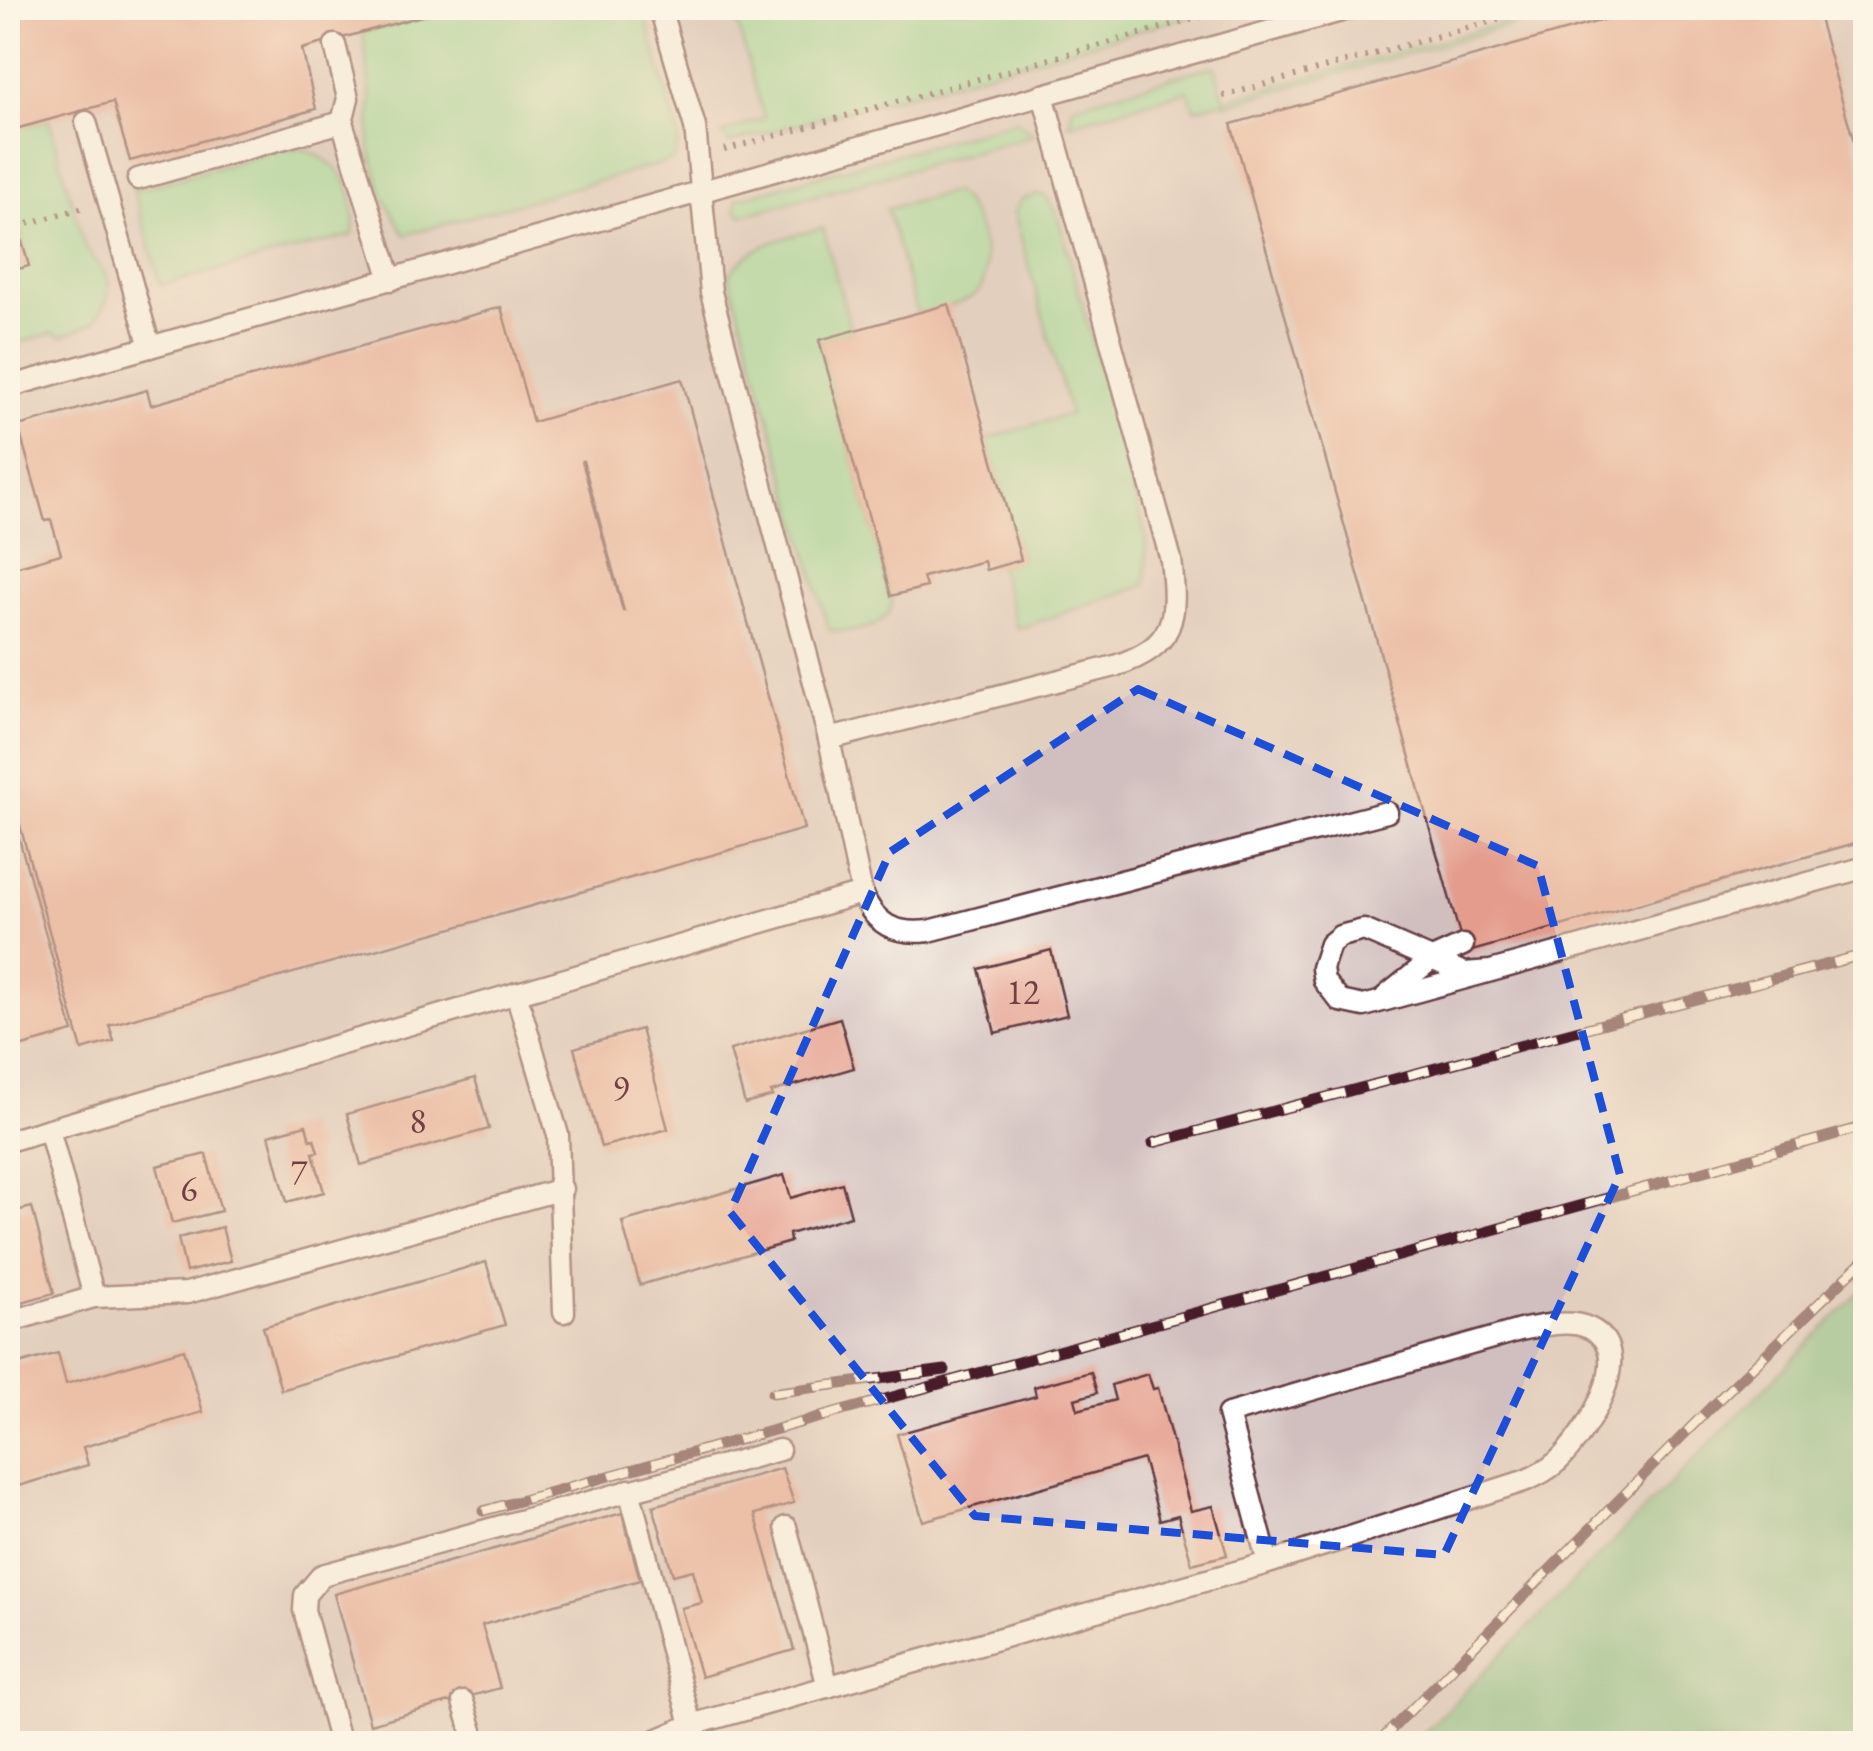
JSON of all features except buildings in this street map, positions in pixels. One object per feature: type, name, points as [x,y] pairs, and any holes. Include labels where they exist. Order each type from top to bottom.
[{"type":"lane","points":[[660,8],[694,127],[711,292],[829,739],[862,893],[870,912],[881,924],[911,934],[929,932],[1387,812]]},
{"type":"lane","points":[[8,387],[702,194],[1303,14],[1352,8]]},
{"type":"lane","points":[[335,45],[348,98],[342,122],[391,280]]},
{"type":"lane","points":[[829,739],[1115,666],[1155,648],[1169,631],[1175,610],[1171,560],[1043,95]]},
{"type":"lane","points":[[86,122],[150,348]]},
{"type":"lane","points":[[138,179],[342,122]]},
{"type":"lane","points":[[1491,971],[1464,973],[1364,930],[1340,936],[1330,944],[1322,968],[1330,992],[1352,1006],[1491,971],[1866,867]]},
{"type":"lane","points":[[8,1140],[862,893]]},
{"type":"lane","points":[[1377,933],[1387,940],[1398,962],[1394,986],[1382,1000]]},
{"type":"lane","points":[[1382,1000],[1432,959],[1462,945]]},
{"type":"lane","points":[[516,993],[558,1135],[564,1312]]},
{"type":"lane","points":[[49,1129],[94,1297]]},
{"type":"lane","points":[[8,1322],[94,1297],[186,1293],[562,1189]]},
{"type":"lane","points":[[648,1744],[691,1725],[1268,1563],[1543,1473],[1576,1442],[1598,1407],[1609,1370],[1606,1346],[1599,1335],[1568,1324],[1520,1330],[1228,1414],[1268,1563]]},
{"type":"lane","points":[[340,1744],[304,1610],[312,1583],[322,1575],[778,1450]]},
{"type":"lane","points":[[628,1490],[691,1725]]},
{"type":"lane","points":[[786,1527],[828,1687]]},
{"type":"lane","points":[[463,1702],[476,1744]]},
{"type":"path","points":[[698,157],[1233,8]]},
{"type":"path","points":[[1223,96],[1539,8]]},
{"type":"path","points":[[18,227],[108,200]]},
{"type":"highlighted area","points":[[1138,689],[1538,866],[1620,1175],[1444,1555],[975,1516],[730,1212],[890,852]]},
{"type":"shaded area","points":[[8,8],[1865,8],[1865,1743],[8,1743]]},
{"type":"green space","points":[[451,8],[643,8],[679,138],[674,160],[405,235],[382,195],[370,148],[371,97],[363,32]]},
{"type":"green space","points":[[733,8],[1220,8],[729,143],[722,134],[764,118]]},
{"type":"green space","points":[[1556,8],[1573,8],[1225,105],[1224,101],[1195,109],[1188,91],[1069,124],[1073,105],[1214,66],[1225,100]]},
{"type":"green space","points":[[49,120],[84,246],[104,273],[109,284],[108,298],[94,323],[62,337],[53,333],[8,346],[8,272],[29,265],[8,190],[8,131]]},
{"type":"green space","points":[[1016,121],[1033,135],[742,216],[736,210],[737,199]]},
{"type":"green space","points":[[302,149],[329,162],[345,181],[353,205],[353,235],[161,285],[129,173],[132,171],[138,190],[279,150]]},
{"type":"green space","points":[[953,192],[969,209],[981,238],[985,254],[983,282],[978,292],[965,300],[917,313],[887,209]]},
{"type":"green space","points":[[1038,194],[1047,197],[1058,217],[1146,537],[1146,579],[1145,585],[1017,629],[999,566],[1021,559],[987,439],[1070,414],[1014,212],[1021,200]]},
{"type":"green space","points":[[823,228],[851,331],[819,341],[892,600],[890,610],[878,623],[849,631],[829,630],[729,275],[760,248]]},
{"type":"green space","points":[[1865,1286],[1865,1743],[1414,1743]]},
{"type":"railway","points":[[1153,1143],[1866,954]]},
{"type":"railway","points":[[483,1511],[1866,1126]]},
{"type":"railway","points":[[1377,1744],[1714,1404],[1866,1258]]},
{"type":"railway","points":[[772,1393],[945,1370]]}]
